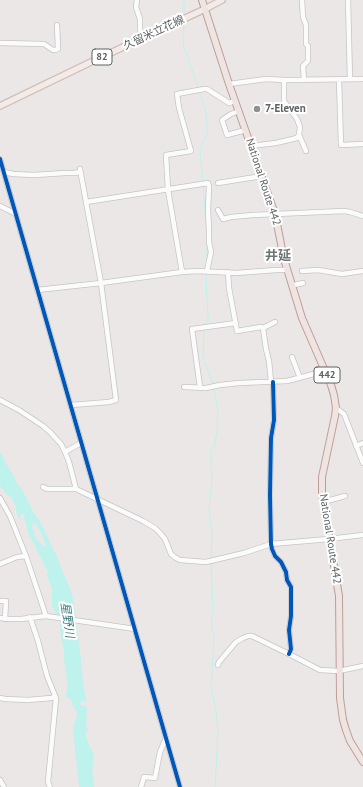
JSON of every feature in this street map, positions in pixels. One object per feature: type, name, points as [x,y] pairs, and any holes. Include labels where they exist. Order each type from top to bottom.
[{"type":"highway","name":"National Route 442","points":[[202,0],[229,84],[275,214],[287,270],[302,318],[334,395],[336,408],[322,477],[322,493],[339,596],[340,698],[343,720],[350,741],[363,762]]},
{"type":"main road","name":"久留米立花線","points":[[0,106],[222,0]]},
{"type":"street","points":[[137,0],[136,7],[140,19],[140,39]]},
{"type":"street","points":[[302,0],[303,17],[306,26],[306,44],[308,46],[308,61],[303,66],[304,80]]},
{"type":"street","points":[[348,0],[350,79]]},
{"type":"street","points":[[0,43],[44,44],[53,50],[59,50],[57,26]]},
{"type":"street","points":[[229,84],[266,79],[363,79]]},
{"type":"street","points":[[284,80],[284,101],[297,119],[300,127],[299,135],[306,150]]},
{"type":"street","points":[[340,80],[341,145],[363,144]]},
{"type":"street","points":[[182,272],[168,190],[166,155],[191,151],[179,108],[177,94],[207,89],[229,103],[236,101]]},
{"type":"street","points":[[239,111],[222,120],[227,135],[246,130]]},
{"type":"street","points":[[251,146],[276,143],[297,138],[299,135]]},
{"type":"street","points":[[0,159],[180,787]]},
{"type":"street","points":[[4,172],[34,175],[74,173],[80,170],[101,283],[116,400],[109,402],[71,405]]},
{"type":"street","points":[[218,183],[262,176]]},
{"type":"street","points":[[86,202],[208,184],[209,242],[211,252],[207,272]]},
{"type":"street","points":[[0,206],[16,214]]},
{"type":"street","points":[[208,213],[219,210],[223,219],[253,215],[344,211],[363,216]]},
{"type":"street","points":[[37,290],[182,272],[197,271],[236,273],[287,270]]},
{"type":"street","points":[[302,271],[318,270],[342,274],[363,271]]},
{"type":"street","points":[[228,272],[229,288],[238,331],[261,327],[263,328],[275,322]]},
{"type":"street","points":[[294,285],[302,283]]},
{"type":"street","points":[[200,387],[192,329],[236,323]]},
{"type":"street","points":[[263,328],[272,382],[274,420],[271,438],[271,544],[274,556],[281,562],[291,587],[289,654]]},
{"type":"street","points":[[292,357],[300,378]]},
{"type":"street","points":[[184,387],[211,387],[239,383],[287,381],[325,371]]},
{"type":"street","points":[[0,400],[43,426],[61,444],[69,462],[76,489]]},
{"type":"street","points":[[336,408],[344,414],[363,463]]},
{"type":"street","points":[[65,452],[81,443]]},
{"type":"street","points":[[356,446],[363,443]]},
{"type":"street","points":[[43,488],[76,489],[137,518],[155,528],[165,538],[171,554],[180,560],[206,562],[271,544],[330,540],[363,535]]},
{"type":"street","points":[[323,502],[345,496]]},
{"type":"street","points":[[0,498],[10,516],[26,556],[46,616]]},
{"type":"street","points":[[0,564],[13,558],[26,556]]},
{"type":"street","points":[[1,601],[6,600],[2,618],[21,619],[46,616],[135,629]]},
{"type":"street","points":[[30,617],[47,676],[55,697],[48,782],[50,787]]},
{"type":"street","points":[[218,665],[236,642],[242,638],[252,636],[320,670],[340,670],[363,666]]},
{"type":"street","points":[[0,698],[28,700],[55,697]]},
{"type":"street","points":[[141,787],[144,778],[155,778],[160,752],[166,738]]},
{"type":"street","points":[[0,780],[4,787]]},
{"type":"water","name":"星野川","points":[[0,453],[16,482],[23,491],[35,515],[40,521],[72,594],[86,698],[85,701],[81,701],[80,705],[87,707],[86,726],[88,729],[86,736],[94,758],[92,769],[94,787],[79,787],[73,728],[77,712],[74,709],[71,699],[66,697],[66,691],[68,688],[64,649],[61,639],[59,616],[55,612],[52,605],[52,590],[47,575],[48,570],[46,569],[29,536],[24,515],[20,514],[21,521],[11,497],[7,495],[0,486]],"holes":[[[33,523],[36,524],[41,533],[46,547],[36,538],[32,527]]]},
{"type":"waterway","points":[[184,0],[184,17]]},
{"type":"waterway","points":[[184,22],[184,48],[198,88]]},
{"type":"waterway","points":[[199,91],[207,120],[207,135],[200,151],[203,181]]},
{"type":"waterway","points":[[203,186],[207,235]]},
{"type":"waterway","points":[[207,242],[207,263]]},
{"type":"waterway","points":[[206,274],[208,321],[206,324]]},
{"type":"waterway","points":[[204,329],[203,358],[213,384]]},
{"type":"waterway","points":[[211,560],[212,533],[209,511],[212,477],[211,452],[214,447],[217,432],[218,413],[214,389]]},
{"type":"waterway","points":[[211,563],[213,611],[211,621],[214,636],[211,689],[216,709],[218,734],[215,787]]},
{"type":"cycle path","points":[[0,159],[180,787]]},
{"type":"cycle path","points":[[273,382],[274,420],[271,438],[270,495],[271,544],[275,556],[281,562],[286,572],[287,580],[291,587],[291,616],[289,630],[291,649],[289,654]]},
{"type":"place","name":"7-Eleven","points":[[257,109]]},
{"type":"district","name":"井延","points":[[278,256]]}]
